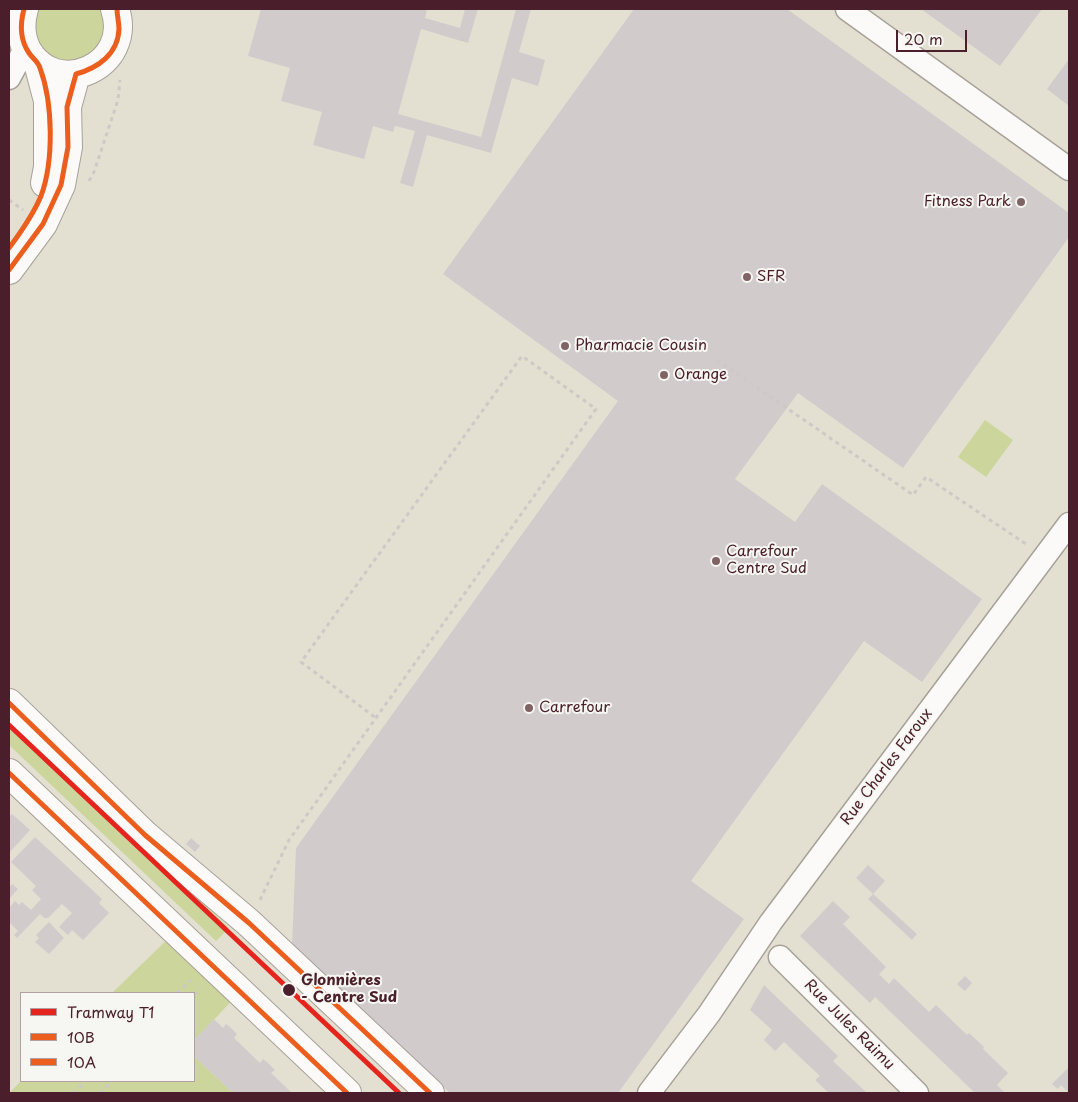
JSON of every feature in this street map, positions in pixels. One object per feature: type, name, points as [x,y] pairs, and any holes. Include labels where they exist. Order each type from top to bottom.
[{"type":"main road","points":[[9,248],[19,207],[43,191],[48,167],[48,102],[32,55],[21,30],[24,9]]},
{"type":"main road","points":[[32,55],[55,72],[76,74],[98,66],[112,51],[116,41],[119,28],[116,9]]},
{"type":"main road","points":[[9,270],[43,224],[62,185],[68,147],[67,107],[76,74]]},
{"type":"main road","points":[[9,703],[145,835],[249,923],[430,1093]]},
{"type":"main road","points":[[9,773],[347,1093]]},
{"type":"street","points":[[847,9],[1069,169]]},
{"type":"street","points":[[9,78],[32,55]]},
{"type":"street","name":"Rue Charles Faroux","points":[[648,1093],[709,1014],[771,922],[1069,524]]},
{"type":"street","name":"Rue Jules Raimu","points":[[780,957],[917,1093]]},
{"type":"street","name":"Rue Charles Faroux","points":[[668,1093],[709,1014]]},
{"type":"path","points":[[87,184],[94,172],[118,100],[121,72]]},
{"type":"path","points":[[249,923],[289,840],[376,718],[596,409],[522,356],[302,662],[376,718]]},
{"type":"path","points":[[716,360],[913,496],[926,477],[1044,557]]},
{"type":"path","points":[[73,1093],[85,1082]]},
{"type":"path","points":[[100,1093],[111,1082]]},
{"type":"green space","points":[[38,9],[102,9],[105,18],[103,37],[89,55],[77,61],[65,61],[55,58],[39,43],[35,32],[34,21]]},
{"type":"green space","points":[[985,420],[1013,440],[986,477],[958,457]]},
{"type":"green space","points":[[9,720],[229,928],[216,941],[9,745]]},
{"type":"green space","points":[[176,931],[240,992],[195,1040],[195,992],[113,992]]},
{"type":"green space","points":[[195,1057],[233,1093],[9,1093],[20,1082],[195,1082]]},
{"type":"building","points":[[261,9],[427,9],[425,18],[460,28],[465,9],[478,9],[468,43],[421,29],[398,114],[481,137],[516,9],[531,9],[519,52],[545,60],[538,86],[512,78],[491,153],[427,135],[413,187],[400,183],[415,131],[395,126],[393,132],[373,126],[364,159],[313,145],[322,112],[281,101],[290,68],[248,56]]},
{"type":"building","name":"Carrefour Centre Sud","points":[[634,9],[787,9],[1069,213],[1069,237],[903,468],[798,393],[735,479],[795,522],[822,484],[982,599],[922,682],[864,641],[691,881],[744,919],[618,1093],[450,1093],[292,946],[296,848],[618,401],[443,274]]},
{"type":"building","points":[[921,9],[1042,9],[1000,66]]},
{"type":"building","points":[[1069,59],[1069,106],[1047,89]]},
{"type":"building","points":[[12,814],[30,830],[9,853],[9,817]]},
{"type":"building","points":[[35,837],[102,899],[99,903],[109,913],[83,940],[72,930],[68,935],[59,927],[72,913],[62,904],[48,918],[44,918],[40,914],[17,938],[14,935],[18,931],[9,922],[9,908],[15,901],[19,905],[22,902],[31,910],[41,899],[32,890],[36,886],[11,862]]},
{"type":"building","points":[[191,838],[200,846],[195,852],[186,844]]},
{"type":"building","points":[[868,865],[885,881],[873,894],[856,878]]},
{"type":"building","points":[[12,884],[18,889],[9,899],[9,888]]},
{"type":"building","points":[[873,894],[917,934],[912,940],[868,899]]},
{"type":"building","points":[[833,901],[850,917],[843,924],[886,967],[879,974],[889,984],[894,978],[929,1012],[936,1005],[967,1035],[969,1033],[984,1047],[983,1049],[1008,1073],[997,1085],[1005,1093],[975,1093],[875,997],[870,1003],[800,936]]},
{"type":"building","points":[[49,922],[64,938],[49,954],[35,942],[39,938],[36,935]]},
{"type":"building","points":[[965,976],[972,983],[965,991],[957,984]]},
{"type":"building","points":[[764,985],[838,1056],[833,1061],[867,1093],[829,1093],[815,1080],[820,1076],[784,1042],[775,1051],[764,1040],[772,1030],[750,1010]]},
{"type":"building","points":[[214,1019],[223,1028],[226,1024],[237,1034],[234,1038],[260,1063],[263,1059],[268,1063],[275,1070],[271,1073],[292,1093],[233,1093],[195,1057],[195,1040]]},
{"type":"building","points":[[1069,1067],[1069,1093],[1061,1085],[1058,1089],[1052,1084]]},
{"type":"tram line","name":"T1","points":[[9,725],[399,1093]]},
{"type":"transit line","name":"10A","points":[[9,248],[27,223],[41,196],[50,149],[49,115],[44,82],[39,66],[26,48],[22,37],[21,26],[24,9]]},
{"type":"transit line","name":"10B","points":[[9,270],[43,224],[61,185],[68,147],[67,107],[76,74],[99,64],[111,53],[118,38],[117,9]]},
{"type":"transit line","name":"10B","points":[[9,703],[145,835],[249,923],[430,1093]]},
{"type":"transit line","name":"10A","points":[[9,773],[347,1093]]},
{"type":"place","name":"Fitness Park","points":[[1021,202]]},
{"type":"place","name":"SFR","points":[[747,277]]},
{"type":"place","name":"Pharmacie Cousin","points":[[565,346]]},
{"type":"place","name":"Orange","points":[[664,375]]},
{"type":"place","name":"Carrefour Centre Sud","points":[[716,561]]},
{"type":"place","name":"Carrefour","points":[[529,708]]},
{"type":"place","name":"Glonnières - Centre Sud","points":[[289,990]]}]
